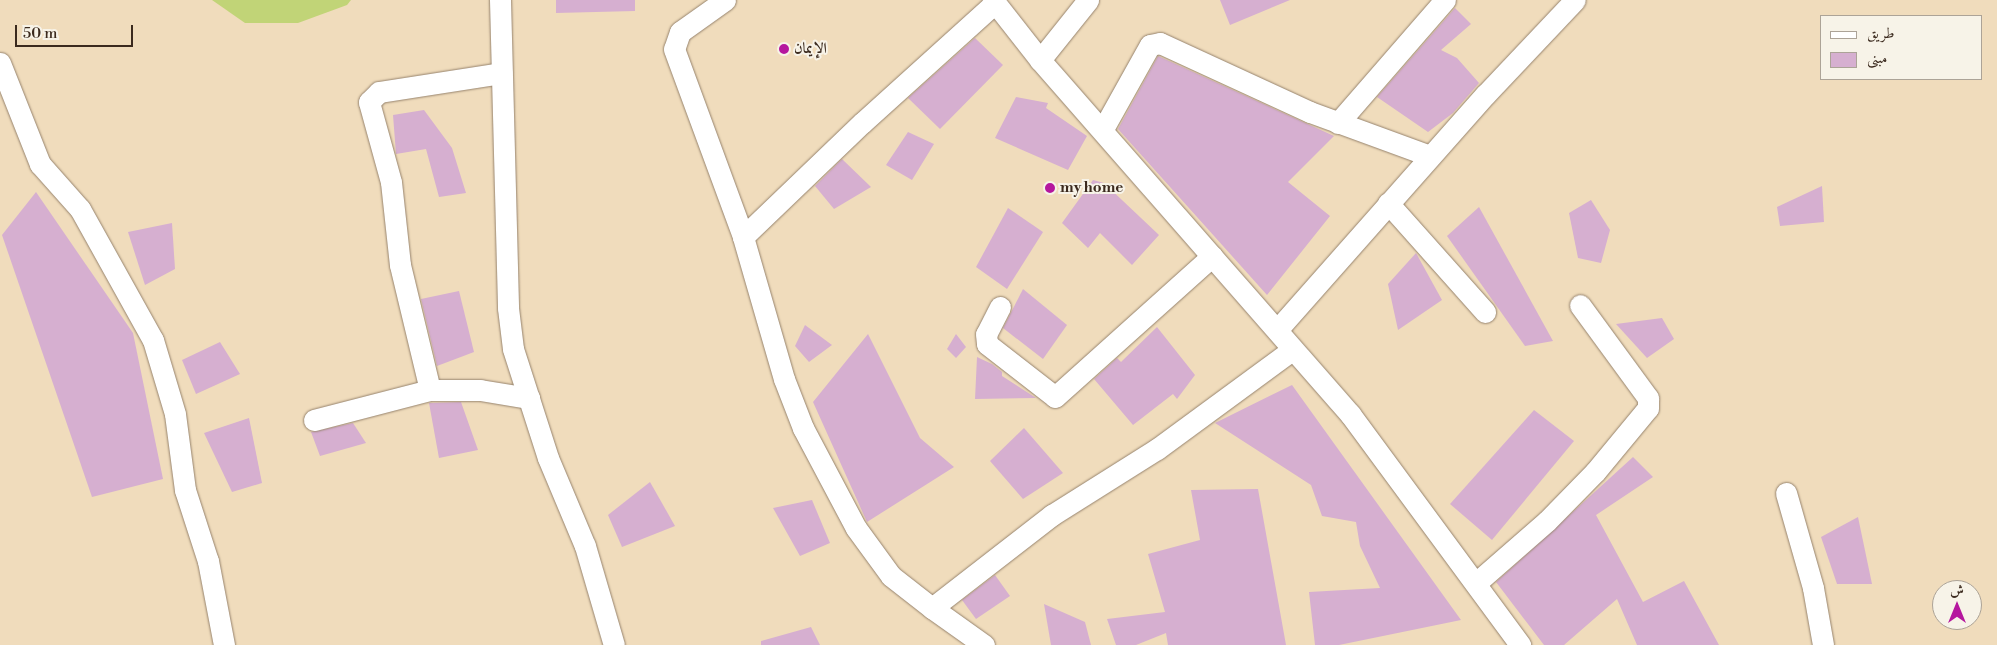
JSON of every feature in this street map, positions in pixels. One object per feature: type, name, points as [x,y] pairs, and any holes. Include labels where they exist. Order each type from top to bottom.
[{"type":"street","points":[[500,0],[508,308],[513,349],[548,458],[585,546],[614,645]]},
{"type":"street","points":[[725,0],[680,32],[674,49],[742,238],[784,379],[825,474],[856,528],[891,576],[984,645]]},
{"type":"street","points":[[1040,60],[1088,0]]},
{"type":"street","points":[[1338,123],[1445,0]]},
{"type":"street","points":[[1276,330],[1430,156],[1575,0]]},
{"type":"street","points":[[742,238],[862,123],[994,2],[1040,60],[1361,428],[1520,645]]},
{"type":"street","points":[[1102,129],[1150,45],[1160,43],[1338,123],[1430,156]]},
{"type":"street","points":[[0,63],[40,164],[80,209],[152,340],[175,414],[185,490],[208,561],[224,645]]},
{"type":"street","points":[[430,390],[400,265],[391,182],[369,102],[379,92],[502,73]]},
{"type":"street","points":[[1388,203],[1485,312]]},
{"type":"street","points":[[1000,307],[986,334],[987,344],[1055,398],[1212,256]]},
{"type":"street","points":[[1476,583],[1547,521],[1595,472],[1648,408],[1648,398],[1580,305]]},
{"type":"street","points":[[932,608],[1052,515],[1157,449],[1292,350]]},
{"type":"street","points":[[314,420],[430,390],[480,390],[529,398]]},
{"type":"street","points":[[1786,493],[1813,588],[1823,645]]},
{"type":"green space","points":[[212,0],[351,0],[347,5],[298,23],[245,23]]},
{"type":"building","points":[[556,0],[635,0],[635,11],[556,13]]},
{"type":"building","points":[[1220,0],[1290,0],[1230,25]]},
{"type":"building","points":[[1455,8],[1471,24],[1441,50],[1457,58],[1479,83],[1453,113],[1428,132],[1377,97]]},
{"type":"building","points":[[975,38],[1003,65],[940,129],[908,98]]},
{"type":"building","points":[[1158,56],[1334,136],[1288,182],[1330,216],[1267,295],[1118,129]]},
{"type":"building","points":[[1016,97],[1048,103],[1046,108],[1087,136],[1068,170],[995,138]]},
{"type":"building","points":[[424,110],[452,148],[466,193],[439,197],[426,149],[396,154],[393,115]]},
{"type":"building","points":[[908,132],[934,144],[912,180],[886,165]]},
{"type":"building","points":[[842,159],[871,187],[834,209],[815,186]]},
{"type":"building","points":[[1093,180],[1104,183],[1159,235],[1132,265],[1100,233],[1088,248],[1062,223]]},
{"type":"building","points":[[1822,186],[1824,222],[1780,226],[1777,207]]},
{"type":"building","points":[[36,192],[133,333],[163,479],[92,497],[2,235]]},
{"type":"building","points":[[1591,200],[1610,230],[1601,263],[1578,258],[1569,213]]},
{"type":"building","points":[[1479,207],[1553,341],[1525,346],[1447,236]]},
{"type":"building","points":[[1008,208],[1043,232],[1007,289],[976,267]]},
{"type":"building","points":[[172,223],[175,269],[145,285],[128,232]]},
{"type":"building","points":[[1416,253],[1442,300],[1398,330],[1388,284]]},
{"type":"building","points":[[1023,289],[1067,325],[1043,359],[1003,328]]},
{"type":"building","points":[[459,291],[474,352],[437,366],[421,299]]},
{"type":"building","points":[[1662,318],[1674,339],[1647,358],[1616,324]]},
{"type":"building","points":[[805,325],[832,345],[809,362],[795,346]]},
{"type":"building","points":[[1157,327],[1195,375],[1177,399],[1173,394],[1133,425],[1094,379],[1117,358],[1121,362]]},
{"type":"building","points":[[868,334],[920,438],[954,467],[867,522],[813,402]]},
{"type":"building","points":[[956,334],[966,347],[956,358],[947,349]]},
{"type":"building","points":[[220,342],[240,374],[196,394],[182,360]]},
{"type":"building","points":[[977,357],[992,364],[1002,372],[1002,376],[1036,398],[975,399]]},
{"type":"building","points":[[1292,385],[1461,620],[1339,645],[1315,645],[1309,592],[1380,588],[1360,546],[1356,522],[1322,516],[1311,485],[1215,423]]},
{"type":"building","points":[[461,402],[478,450],[439,458],[429,403]]},
{"type":"building","points":[[1534,410],[1574,441],[1492,540],[1450,504]]},
{"type":"building","points":[[249,418],[262,483],[232,492],[204,433]]},
{"type":"building","points":[[353,423],[366,443],[320,456],[311,432]]},
{"type":"building","points":[[1024,428],[1063,473],[1023,499],[990,461]]},
{"type":"building","points":[[1633,457],[1653,477],[1596,515],[1643,602],[1684,581],[1719,645],[1637,645],[1617,599],[1564,645],[1544,645],[1496,582]]},
{"type":"building","points":[[650,482],[675,526],[622,547],[608,515]]},
{"type":"building","points":[[1258,489],[1286,645],[1168,645],[1166,633],[1136,645],[1116,645],[1107,619],[1165,612],[1148,554],[1200,540],[1191,490]]},
{"type":"building","points":[[812,500],[830,543],[800,556],[773,508]]},
{"type":"building","points":[[1858,517],[1872,584],[1837,584],[1821,537]]},
{"type":"building","points":[[995,575],[1010,596],[976,619],[962,600]]},
{"type":"building","points":[[1044,604],[1085,622],[1091,645],[1051,645]]},
{"type":"building","points":[[811,627],[820,645],[761,645],[761,641]]},
{"type":"place","name":"الإيمان","points":[[784,49]]},
{"type":"place","name":"my home","points":[[1050,188]]}]
